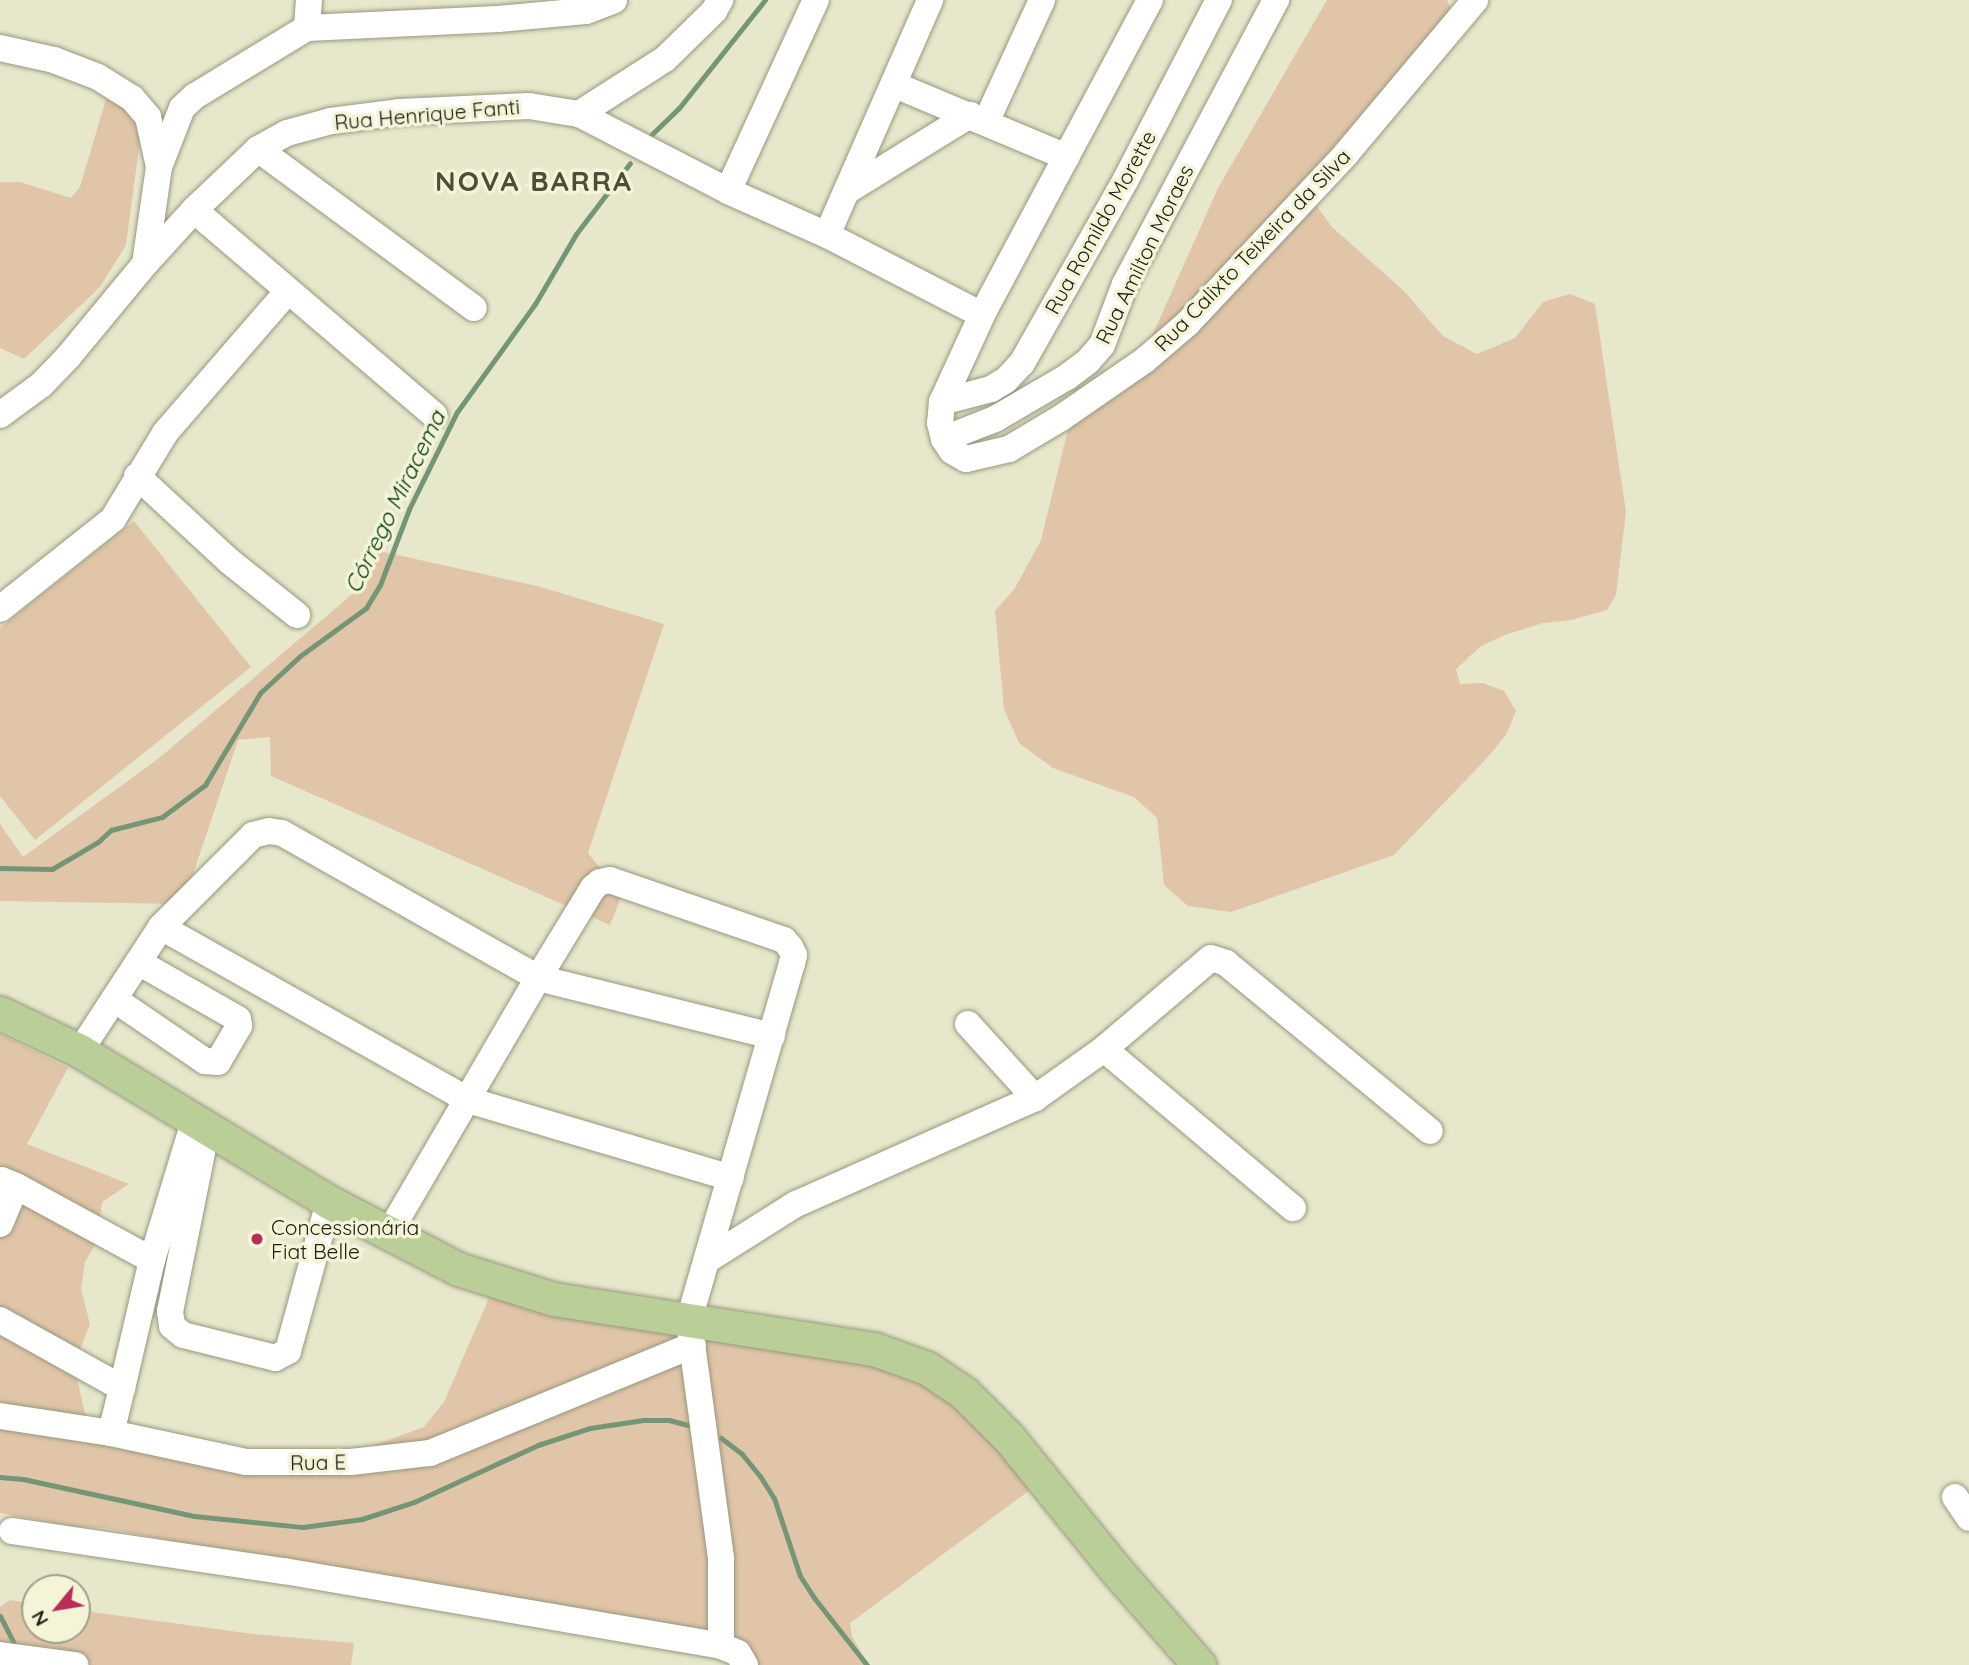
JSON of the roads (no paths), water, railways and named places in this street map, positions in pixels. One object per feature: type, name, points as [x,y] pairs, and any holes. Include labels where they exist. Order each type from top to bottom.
[{"type":"main road","points":[[0,1013],[80,1051],[329,1202],[458,1269],[554,1299],[691,1333],[874,1349],[927,1368],[973,1402],[1009,1438],[1115,1569],[1199,1665]]},
{"type":"street","points":[[307,28],[309,0]]},
{"type":"street","points":[[145,264],[159,167],[182,108],[195,96],[307,28],[573,12],[600,7],[614,0]]},
{"type":"street","points":[[579,114],[666,59],[714,11],[720,0]]},
{"type":"street","points":[[728,191],[816,0]]},
{"type":"street","points":[[827,235],[930,0]]},
{"type":"street","points":[[847,191],[978,118],[1042,0]]},
{"type":"street","points":[[944,439],[940,423],[943,402],[982,316],[1150,0]]},
{"type":"street","name":"Rua Romildo Morette","points":[[943,402],[991,389],[1006,380],[1022,363],[1125,181],[1219,0]]},
{"type":"street","name":"Rua Amilton Moraes","points":[[944,439],[995,419],[1067,377],[1088,361],[1102,345],[1125,284],[1276,0]]},
{"type":"street","name":"Rua Calixto Teixeira da Silva","points":[[944,439],[952,451],[966,459],[1009,449],[1061,418],[1145,360],[1188,323],[1346,155],[1475,0]]},
{"type":"street","points":[[0,48],[98,77],[132,98],[148,117],[159,167]]},
{"type":"street","points":[[895,85],[1066,157]]},
{"type":"street","name":"Rua Henrique Fanti","points":[[0,415],[41,385],[194,210],[258,149],[287,134],[331,121],[400,112],[529,106],[579,114],[728,191],[827,235],[982,316]]},
{"type":"street","points":[[258,149],[474,307]]},
{"type":"street","points":[[194,210],[434,415]]},
{"type":"street","points":[[0,609],[113,519],[124,505],[137,476],[165,433],[288,292]]},
{"type":"street","points":[[137,476],[229,561],[297,615]]},
{"type":"street","points":[[80,1051],[161,927],[253,835],[269,831],[282,833],[538,978],[772,1036]]},
{"type":"street","points":[[12,1531],[284,1571],[734,1657],[691,1333],[707,1260],[794,955],[784,940],[610,880],[593,888],[389,1233]]},
{"type":"street","points":[[161,927],[468,1100],[731,1178]]},
{"type":"street","points":[[707,1260],[796,1204],[1035,1098],[1104,1049],[1212,958],[1226,963],[1430,1131]]},
{"type":"street","points":[[114,999],[205,1061],[218,1062],[239,1026],[238,1019],[138,962]]},
{"type":"street","points":[[968,1024],[1035,1098]]},
{"type":"street","points":[[1104,1049],[1293,1208]]},
{"type":"street","points":[[201,1125],[170,1311],[172,1326],[183,1335],[275,1358],[288,1351],[329,1202]]},
{"type":"street","points":[[111,1433],[152,1260],[201,1125]]},
{"type":"street","points":[[0,1224],[8,1182],[152,1260]]},
{"type":"street","points":[[0,1320],[122,1388]]},
{"type":"street","name":"Rua E","points":[[0,1416],[111,1433],[246,1462],[351,1462],[430,1453],[691,1333]]},
{"type":"street","points":[[0,1655],[75,1665]]},
{"type":"waterway","name":"Córrego Miracema","points":[[651,135],[679,108],[765,0]]},
{"type":"waterway","name":"Córrego Miracema","points":[[0,868],[52,869],[98,842],[111,830],[162,817],[205,785],[260,693],[300,656],[366,608],[380,585],[409,509],[457,412],[535,304],[576,234],[630,163]]},
{"type":"waterway","points":[[0,1477],[23,1479],[194,1516],[303,1527],[362,1519],[414,1502],[538,1445],[590,1428],[643,1420],[669,1420],[696,1427]]},
{"type":"waterway","points":[[721,1438],[742,1454],[760,1476],[774,1498],[800,1576],[867,1665]]},
{"type":"waterway","points":[[0,1616],[14,1643]]},
{"type":"place","name":"Concessionária Fiat Belle","points":[[257,1239]]},
{"type":"district","name":"NOVA BARRA","points":[[534,181]]}]
